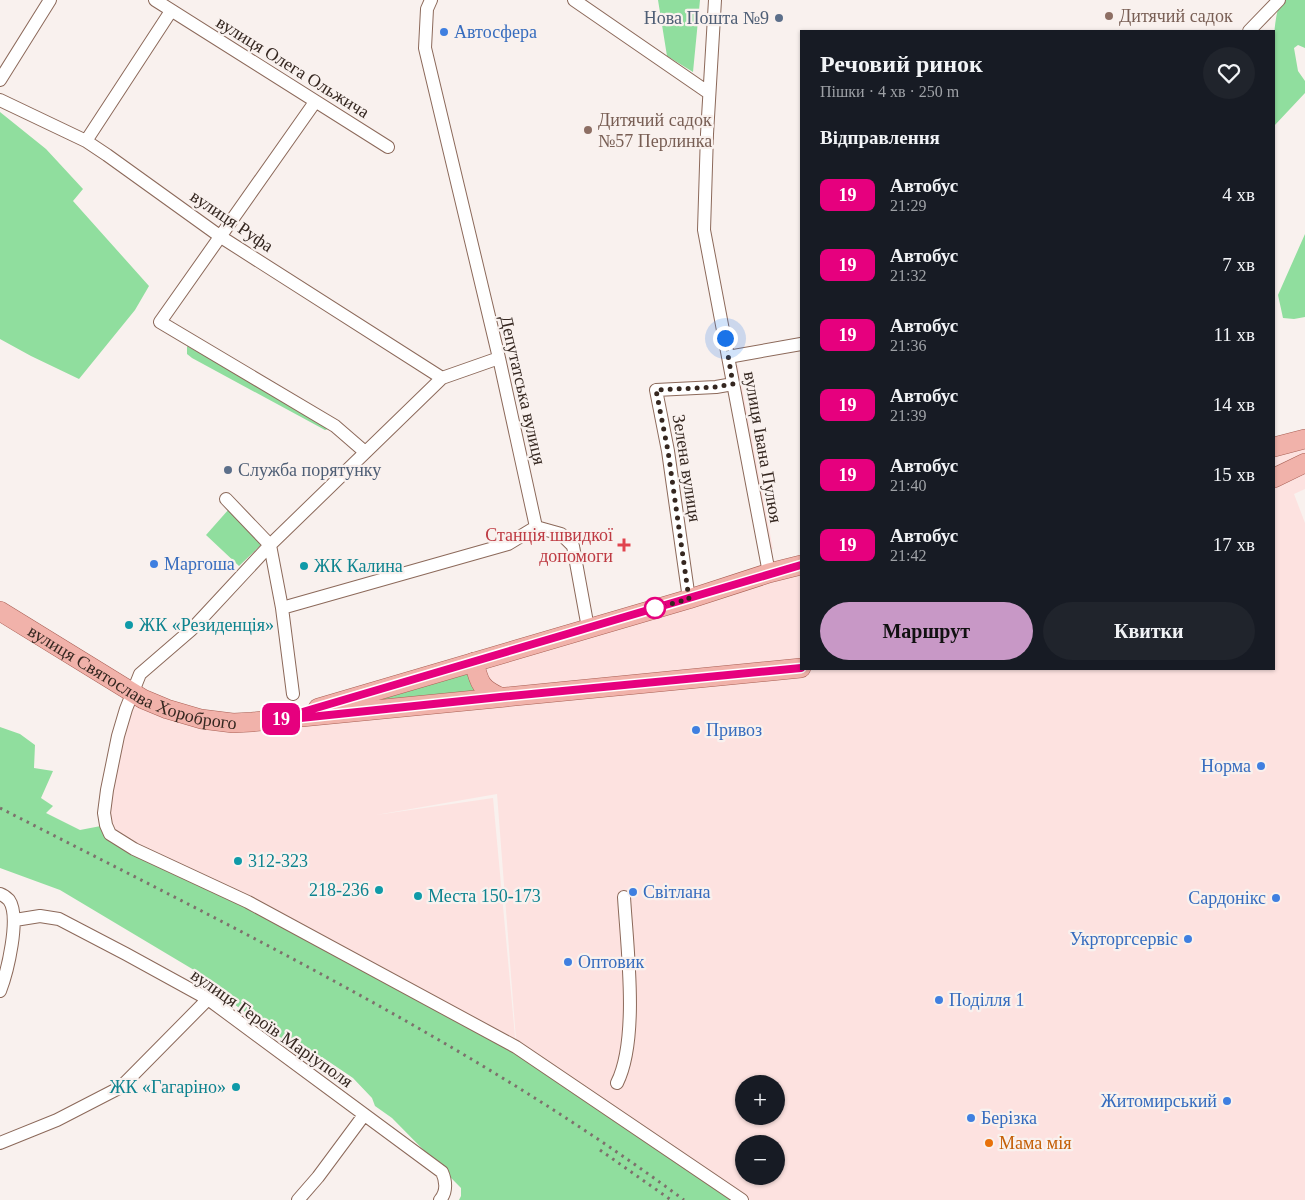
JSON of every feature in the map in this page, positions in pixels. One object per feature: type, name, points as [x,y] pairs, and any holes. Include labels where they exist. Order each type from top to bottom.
[{"type":"main road","points":[[1275,447],[1305,440]]},
{"type":"main road","points":[[1275,478],[1305,463]]},
{"type":"main road","points":[[272,721],[800,565]]},
{"type":"main road","name":"вулиця Святослава Хороброго","points":[[0,611],[143,699],[167,709],[201,719],[233,723],[272,721]]},
{"type":"main road","points":[[474,662],[480,682],[484,688],[500,697]]},
{"type":"main road","points":[[272,721],[800,668]]},
{"type":"street","points":[[0,80],[50,0]]},
{"type":"street","name":"вулиця Олега Ольжича","points":[[155,0],[388,147]]},
{"type":"street","name":"Депутатська вулиця","points":[[431,0],[427,9],[425,48],[499,358],[536,527]]},
{"type":"street","points":[[574,0],[709,93]]},
{"type":"street","name":"вулиця Івана Пулюя","points":[[715,0],[709,93],[704,230],[769,573]]},
{"type":"street","points":[[1250,30],[1279,0]]},
{"type":"street","points":[[86,142],[171,11]]},
{"type":"street","name":"вулиця Руфа","points":[[0,100],[86,142],[108,155],[221,237],[442,378]]},
{"type":"street","points":[[314,102],[160,322],[335,426],[365,452]]},
{"type":"street","points":[[728,357],[800,344]]},
{"type":"street","points":[[499,358],[442,378],[270,545],[191,630],[140,674],[118,736],[107,790],[104,813],[106,825],[110,834],[134,850],[248,902],[516,1047],[742,1200]]},
{"type":"street","name":"Зелена вулиця","points":[[689,599],[668,451],[656,390],[716,387],[733,384]]},
{"type":"street","points":[[226,499],[270,545],[282,608],[293,694]]},
{"type":"street","points":[[282,608],[508,544],[536,527],[561,534],[572,546],[588,628]]},
{"type":"street","points":[[0,991],[9,961],[15,920],[5,897]]},
{"type":"street","points":[[618,1083],[629,1036],[629,965],[624,897]]},
{"type":"street","name":"вулиця Героїв Маріуполя","points":[[15,920],[40,916],[59,919],[208,999],[442,1172],[446,1180],[443,1196],[440,1200]]},
{"type":"street","points":[[0,1143],[57,1120],[121,1087],[208,999]]},
{"type":"street","points":[[298,1200],[318,1177],[364,1115]]},
{"type":"shaded area","points":[[738,365],[773,549],[767,550],[732,366]]},
{"type":"shaded area","points":[[1305,444],[1305,489],[1294,494],[1305,523],[1305,1200],[750,1200],[516,1040],[497,794],[376,815],[493,798],[516,1047],[121,842],[104,813],[129,700],[233,728],[800,570],[800,670],[1275,670],[1275,451]]},
{"type":"green space","points":[[658,0],[700,0],[693,72],[667,56]]},
{"type":"green space","points":[[1282,0],[1305,0],[1305,48],[1298,45],[1294,48],[1298,71],[1305,81],[1305,93],[1275,125],[1275,30],[1278,10]]},
{"type":"green space","points":[[0,112],[46,149],[83,189],[73,201],[149,286],[135,310],[79,379],[0,339]]},
{"type":"green space","points":[[1305,234],[1305,317],[1283,318],[1278,295]]},
{"type":"green space","points":[[187,346],[297,406],[328,429],[325,430],[192,358],[187,354]]},
{"type":"green space","points":[[229,509],[264,542],[239,566],[206,535]]},
{"type":"green space","points":[[474,662],[491,693],[272,721]]},
{"type":"green space","points":[[0,727],[20,734],[35,745],[34,768],[53,771],[41,798],[53,806],[46,813],[80,830],[106,825],[110,834],[516,1047],[742,1200],[459,1200],[461,1188],[392,1118],[375,1106],[372,1098],[353,1078],[322,1057],[308,1057],[224,997],[217,986],[199,973],[60,890],[0,868]]},
{"type":"railway","points":[[0,808],[264,943],[437,1039],[521,1089],[604,1143],[684,1200]]},
{"type":"railway","points":[[600,1150],[671,1200]]},
{"type":"bus line","name":"19","points":[[800,565],[272,721],[800,668]]},
{"type":"place","name":"Дитячий садок","points":[[1109,16]]},
{"type":"place","name":"Нова Пошта №9","points":[[779,18]]},
{"type":"place","name":"Автосфера","points":[[444,32]]},
{"type":"place","name":"Дитячий садок №57 Перлинка","points":[[588,130]]},
{"type":"place","name":"Служба порятунку","points":[[228,470]]},
{"type":"place","name":"Станція швидкої допомоги","points":[[624,545]]},
{"type":"place","name":"Маргоша","points":[[154,564]]},
{"type":"place","name":"ЖК Калина","points":[[304,566]]},
{"type":"place","name":"ЖК «Резиденція»","points":[[129,625]]},
{"type":"place","name":"Привоз","points":[[696,730]]},
{"type":"place","name":"Норма","points":[[1261,766]]},
{"type":"place","name":"312-323","points":[[238,861]]},
{"type":"place","name":"218-236","points":[[379,890]]},
{"type":"place","name":"Світлана","points":[[633,892]]},
{"type":"place","name":"Места 150-173","points":[[418,896]]},
{"type":"place","name":"Сардонікс","points":[[1276,898]]},
{"type":"place","name":"Укрторгсервіс","points":[[1188,939]]},
{"type":"place","name":"Оптовик","points":[[568,962]]},
{"type":"place","name":"Поділля 1","points":[[939,1000]]},
{"type":"place","name":"ЖК «Гагаріно»","points":[[236,1087]]},
{"type":"place","name":"Житомирський","points":[[1227,1101]]},
{"type":"place","name":"Берізка","points":[[971,1118]]},
{"type":"place","name":"Мама мія","points":[[989,1143]]},
{"type":"route","points":[[655,608],[689,599],[668,451],[656,390],[716,387],[733,384],[725,338]]}]
